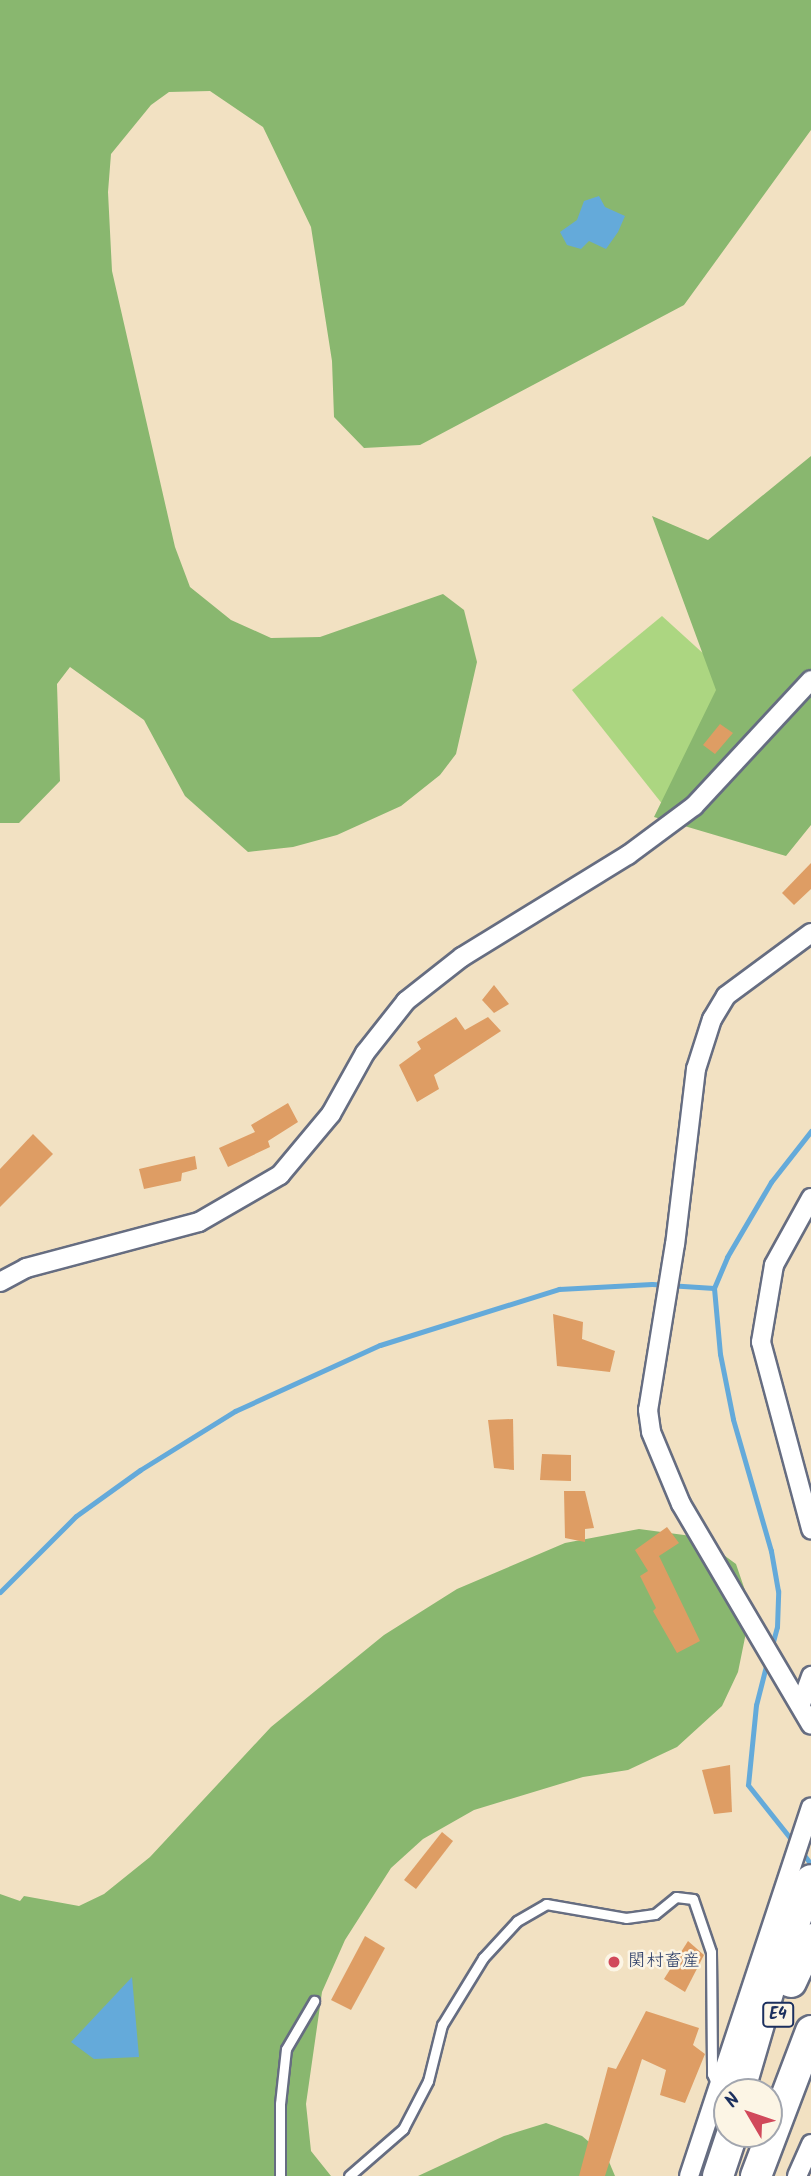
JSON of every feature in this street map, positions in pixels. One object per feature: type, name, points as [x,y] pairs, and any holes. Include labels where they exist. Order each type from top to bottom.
[{"type":"highway","points":[[738,2078],[772,1979],[801,1869]]},
{"type":"highway","name":"E4","points":[[740,2078],[811,1939]]},
{"type":"highway","name":"E4","points":[[756,2176],[811,2031]]},
{"type":"highway","points":[[717,2176],[725,2148]]},
{"type":"street","points":[[0,1282],[26,1268],[199,1222],[280,1175],[331,1114],[366,1053],[406,1001],[461,957],[628,855],[694,806],[811,680]]},
{"type":"street","points":[[811,933],[726,996],[712,1019],[696,1069],[676,1244],[648,1410],[651,1432],[681,1504],[761,1647],[801,1704],[811,1726]]},
{"type":"street","points":[[811,1198],[774,1265],[761,1342],[811,1529]]},
{"type":"street","points":[[801,1704],[811,1676]]},
{"type":"street","points":[[801,1869],[808,1822]]},
{"type":"street","points":[[689,2176],[713,2130]]},
{"type":"street","points":[[797,2176],[811,2144]]},
{"type":"lane","points":[[349,2176],[403,2129],[428,2081],[442,2025],[484,1958],[517,1921],[546,1904],[626,1918],[655,1914],[676,1897],[693,1899],[712,1952],[712,2074],[718,2078]]},
{"type":"lane","points":[[280,2176],[280,2104],[286,2049],[314,2001]]},
{"type":"green space","points":[[0,0],[811,0],[811,130],[684,305],[420,445],[364,448],[334,417],[332,361],[311,227],[263,127],[210,91],[169,92],[151,105],[111,154],[108,192],[112,271],[175,547],[190,587],[231,620],[271,638],[320,637],[443,594],[464,610],[477,662],[456,754],[440,775],[401,806],[337,835],[293,847],[248,852],[185,796],[144,720],[70,667],[57,684],[60,781],[19,823],[0,823]]},
{"type":"green space","points":[[811,456],[811,825],[786,856],[654,817],[716,690],[652,516],[708,540]]},
{"type":"green space","points":[[662,616],[761,706],[667,810],[572,690]]},
{"type":"green space","points":[[639,1529],[699,1537],[736,1564],[751,1608],[738,1672],[722,1706],[677,1747],[628,1770],[583,1777],[474,1810],[423,1839],[391,1868],[345,1940],[322,1992],[306,2104],[311,2151],[331,2176],[0,2176],[0,1894],[20,1901],[24,1896],[79,1906],[104,1894],[150,1857],[271,1727],[384,1635],[457,1589],[565,1543]]},
{"type":"green space","points":[[546,2123],[582,2136],[607,2157],[615,2176],[418,2176],[504,2136]]},
{"type":"water","points":[[599,196],[605,207],[625,216],[618,232],[606,249],[589,241],[581,249],[567,245],[560,232],[577,220],[584,201]]},
{"type":"water","points":[[132,1977],[139,2057],[94,2059],[71,2042]]},
{"type":"building","points":[[720,724],[733,733],[715,754],[703,745]]},
{"type":"building","points":[[811,863],[811,889],[794,905],[782,893]]},
{"type":"building","points":[[494,985],[509,1004],[494,1013],[482,1000]]},
{"type":"building","points":[[456,1017],[465,1030],[488,1017],[501,1031],[434,1075],[439,1089],[417,1102],[399,1065],[421,1049],[417,1042]]},
{"type":"building","points":[[288,1103],[298,1122],[268,1141],[270,1147],[228,1167],[219,1148],[255,1132],[251,1125]]},
{"type":"building","points":[[33,1134],[53,1154],[0,1207],[0,1169]]},
{"type":"building","points":[[195,1156],[197,1169],[182,1173],[181,1181],[144,1189],[139,1169]]},
{"type":"building","points":[[553,1314],[583,1322],[582,1339],[615,1351],[610,1372],[557,1366]]},
{"type":"building","points":[[513,1419],[514,1470],[494,1468],[488,1420]]},
{"type":"building","points":[[542,1454],[571,1455],[571,1481],[540,1480]]},
{"type":"building","points":[[564,1491],[585,1491],[594,1528],[585,1529],[585,1542],[565,1538]]},
{"type":"building","points":[[667,1527],[679,1543],[659,1556],[700,1641],[677,1653],[653,1611],[656,1608],[640,1576],[648,1571],[635,1550]]},
{"type":"building","points":[[730,1765],[732,1812],[714,1814],[702,1770]]},
{"type":"building","points":[[442,1832],[453,1841],[416,1889],[404,1880]]},
{"type":"building","points":[[365,1936],[385,1948],[351,2010],[331,2000]]},
{"type":"building","points":[[688,1941],[704,1955],[685,1992],[664,1979]]},
{"type":"building","points":[[646,2011],[699,2028],[693,2045],[705,2054],[685,2103],[660,2095],[666,2070],[642,2059],[605,2176],[579,2176],[608,2067],[616,2069]]},
{"type":"waterway","points":[[771,1649],[777,1627],[778,1591],[771,1551],[733,1419],[720,1354],[714,1288],[727,1257],[771,1182],[811,1131]]},
{"type":"waterway","points":[[0,1592],[76,1516],[140,1470],[235,1411],[380,1345],[559,1289],[652,1284],[714,1288]]},
{"type":"waterway","points":[[767,1662],[756,1705],[748,1785],[795,1844]]},
{"type":"waterway","points":[[801,1851],[810,1863]]},
{"type":"place","name":"関村畜産","points":[[614,1962]]}]
